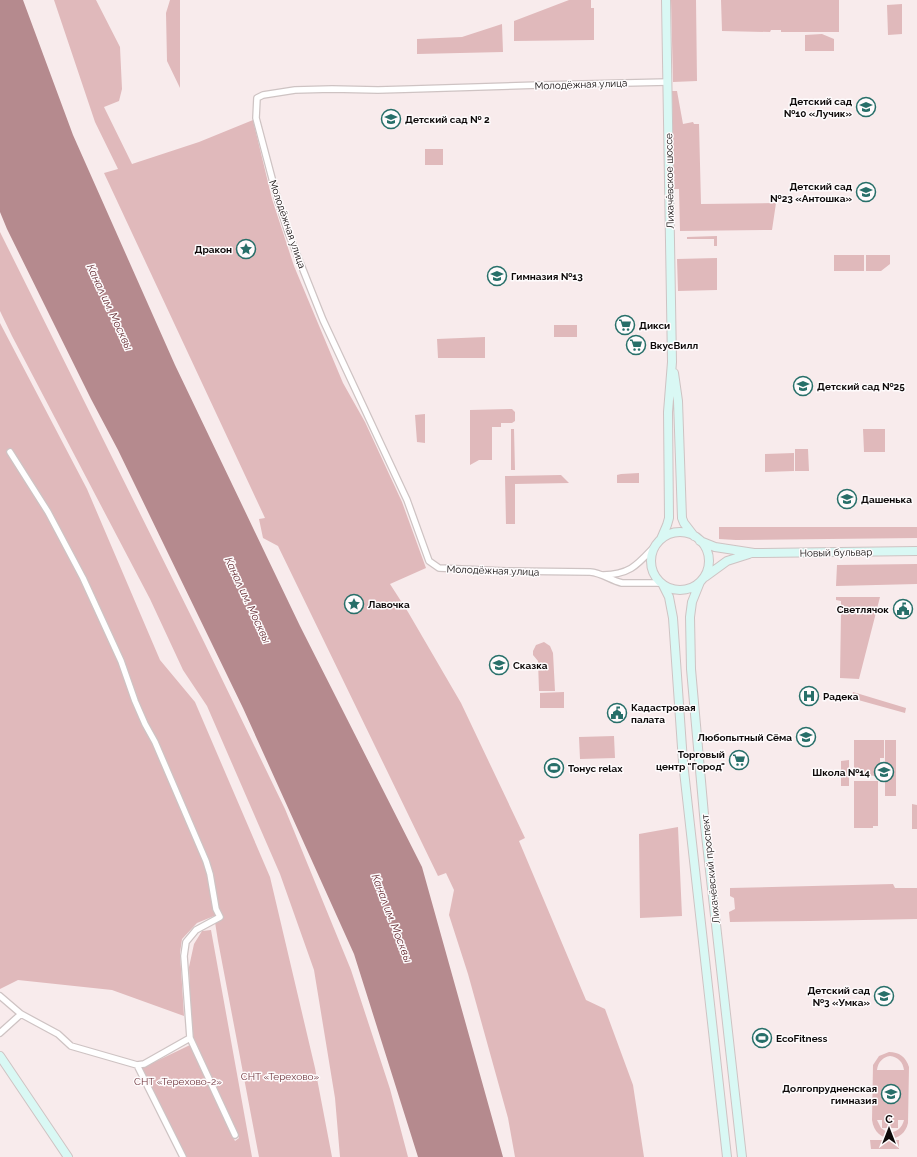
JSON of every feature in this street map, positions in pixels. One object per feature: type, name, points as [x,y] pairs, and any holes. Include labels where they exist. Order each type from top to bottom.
[{"type":"main road","name":"Лихачёвское шоссе","points":[[658,542],[669,518],[668,412],[672,362],[666,0]]},
{"type":"main road","name":"Лихачёвское шоссе","points":[[672,362],[678,401],[682,518],[684,523],[697,538]]},
{"type":"main road","points":[[658,542],[669,534],[676,533],[682,533],[697,538]]},
{"type":"main road","name":"Новый бульвар","points":[[697,538],[715,547],[754,553],[917,551]]},
{"type":"main road","name":"Лихачёвский проспект","points":[[697,538],[704,546],[708,566],[692,602],[690,617],[691,669],[705,826],[742,1157]]},
{"type":"main road","name":"Лихачёвский проспект","points":[[658,542],[651,557],[652,569],[669,597],[673,618],[683,762],[727,1157]]},
{"type":"main road","name":"Новый бульвар","points":[[701,580],[727,561],[754,553]]},
{"type":"main road","points":[[662,584],[671,589],[682,590],[694,586],[701,580]]},
{"type":"main road","points":[[0,1056],[68,1157]]},
{"type":"street","name":"Молодёжная улица","points":[[662,584],[622,584],[603,575],[590,572],[506,571],[440,568],[429,561],[407,500],[323,320],[287,228],[278,201],[256,118],[257,98],[263,95],[295,90],[378,90],[668,82]]},
{"type":"street","points":[[10,452],[48,512],[83,578],[121,661],[135,701],[155,742],[210,874],[216,909],[220,917],[196,930],[186,942],[184,956],[190,1038],[235,1135]]},
{"type":"street","name":"Молодёжная улица","points":[[603,575],[620,574],[631,568],[658,542]]},
{"type":"street","points":[[0,996],[21,1014],[58,1034],[71,1046],[137,1065],[144,1064],[190,1038]]},
{"type":"street","points":[[0,1033],[21,1014]]},
{"type":"street","points":[[137,1065],[183,1157]]},
{"type":"green space","points":[[54,0],[96,0],[120,47],[122,89],[119,101],[104,107],[132,164],[199,142],[253,120],[272,199],[294,266],[343,383],[365,422],[402,502],[426,568],[390,584],[461,703],[525,838],[519,841],[586,1000],[605,1009],[633,1085],[644,1157],[515,1157],[508,1118],[468,974],[449,915],[454,890],[446,873],[438,876],[278,546],[263,538],[259,519],[265,518],[104,173],[118,169],[95,122]]},
{"type":"green space","points":[[170,0],[180,0],[180,88],[167,61],[166,13]]},
{"type":"green space","points":[[569,0],[591,0],[591,8],[594,8],[594,40],[514,41],[514,21]]},
{"type":"green space","points":[[671,0],[696,0],[697,81],[673,82]]},
{"type":"green space","points":[[721,0],[839,0],[839,32],[781,32],[781,30],[771,30],[770,32],[722,31]]},
{"type":"green space","points":[[902,4],[902,34],[888,35],[887,5]]},
{"type":"green space","points":[[502,24],[503,52],[417,54],[417,39],[462,37]]},
{"type":"green space","points":[[822,34],[834,39],[834,51],[805,51],[805,35]]},
{"type":"green space","points":[[672,91],[677,91],[683,124],[693,122],[694,124],[699,124],[701,204],[776,203],[772,230],[680,231],[679,189],[674,189]]},
{"type":"green space","points":[[425,149],[443,149],[443,165],[425,165]]},
{"type":"green space","points":[[0,232],[204,642],[285,809],[351,970],[390,1089],[408,1157],[340,1157],[335,1098],[314,970],[280,874],[207,706],[183,670],[150,599],[0,311]]},
{"type":"green space","points":[[717,236],[717,246],[714,246],[714,239],[687,239],[687,237]]},
{"type":"green space","points":[[834,255],[864,255],[864,271],[834,271]]},
{"type":"green space","points":[[866,255],[890,255],[890,264],[881,271],[866,271]]},
{"type":"green space","points":[[717,258],[717,290],[678,291],[677,259]]},
{"type":"green space","name":"СНТ «Терехово»","points":[[0,323],[87,489],[160,660],[195,702],[270,877],[315,1068],[332,1157],[259,1157],[214,916],[197,923],[182,939],[180,953],[184,1016],[112,990],[18,980],[0,989]]},
{"type":"green space","points":[[554,325],[577,325],[577,337],[554,337]]},
{"type":"green space","points":[[485,337],[485,358],[438,358],[437,339]]},
{"type":"green space","points":[[512,409],[515,412],[515,421],[512,423],[501,423],[501,427],[492,427],[492,460],[479,460],[470,465],[470,410]]},
{"type":"green space","points":[[425,414],[425,443],[417,442],[415,415]]},
{"type":"green space","points":[[511,429],[514,429],[515,470],[511,470]]},
{"type":"green space","points":[[863,429],[885,429],[885,452],[864,452]]},
{"type":"green space","points":[[795,449],[808,449],[809,471],[795,471]]},
{"type":"green space","points":[[794,453],[794,471],[765,472],[765,454]]},
{"type":"green space","points":[[639,473],[639,483],[617,483],[617,475]]},
{"type":"green space","points":[[561,475],[569,483],[515,484],[515,524],[506,524],[505,476]]},
{"type":"green space","points":[[719,527],[917,527],[917,538],[736,540],[719,539]]},
{"type":"green space","points":[[917,564],[917,584],[836,586],[837,565]]},
{"type":"green space","points":[[836,597],[880,597],[859,679],[840,678],[841,612],[836,611],[836,609],[841,609],[841,601],[836,600]]},
{"type":"green space","points":[[544,642],[550,646],[553,653],[555,691],[539,691],[538,661],[533,655],[533,651],[536,645]]},
{"type":"green space","points":[[564,692],[564,708],[540,708],[540,693]]},
{"type":"green space","points":[[853,692],[906,708],[905,713],[851,698]]},
{"type":"green space","points":[[614,736],[615,758],[580,759],[579,737]]},
{"type":"green space","points":[[854,740],[884,740],[884,758],[880,758],[880,776],[854,775]]},
{"type":"green space","points":[[885,740],[896,740],[896,796],[885,796]]},
{"type":"green space","points":[[849,760],[849,786],[841,786],[841,761]]},
{"type":"green space","points":[[854,781],[878,781],[878,826],[873,826],[873,828],[854,828]]},
{"type":"green space","points":[[912,804],[917,805],[917,829],[912,829]]},
{"type":"green space","points":[[678,827],[682,916],[640,918],[639,834]]},
{"type":"green space","points":[[893,884],[895,888],[917,888],[917,919],[730,922],[729,912],[735,909],[734,898],[730,896],[730,888]]},
{"type":"green space","name":"СНТ «Терехово-2»","points":[[211,930],[252,1157],[186,1157],[142,1068],[190,1045],[235,1141],[239,1138],[191,1033],[189,967],[194,944],[202,931]]},
{"type":"green space","points":[[889,1052],[896,1053],[904,1058],[909,1067],[908,1123],[901,1135],[895,1138],[883,1137],[874,1128],[872,1120],[873,1065],[879,1056]],"holes":[[[890,1056],[900,1060],[904,1070],[877,1070],[881,1060]],[[877,1120],[904,1120],[903,1124],[895,1132],[888,1132],[884,1130],[881,1128]]]},
{"type":"green space","points":[[882,1120],[898,1120],[898,1128],[882,1128]]},
{"type":"green space","points":[[870,1140],[899,1140],[899,1149],[871,1149]]},
{"type":"water","name":"Канал им. Москвы","points":[[0,0],[23,0],[73,135],[175,365],[300,626],[422,867],[503,1157],[418,1157],[354,954],[243,708],[118,450],[91,399],[7,229],[0,212]]},
{"type":"place","name":"Детский сад №10 «Лучик»","points":[[866,107]]},
{"type":"place","name":"Детский сад № 2","points":[[391,119]]},
{"type":"place","name":"Детский сад №23 «Антошка»","points":[[866,192]]},
{"type":"place","name":"Дракон","points":[[246,249]]},
{"type":"place","name":"Гимназия №13","points":[[497,276]]},
{"type":"place","name":"Дикси","points":[[625,325]]},
{"type":"place","name":"ВкусВилл","points":[[636,345]]},
{"type":"place","name":"Детский сад №25","points":[[803,386]]},
{"type":"place","name":"Дашенька","points":[[847,499]]},
{"type":"place","name":"Лавочка","points":[[354,604]]},
{"type":"place","name":"Светлячок","points":[[903,609]]},
{"type":"place","name":"Сказка","points":[[499,665]]},
{"type":"place","name":"Радека","points":[[809,696]]},
{"type":"place","name":"Кадастровая палата","points":[[617,713]]},
{"type":"place","name":"Любопытный Сёма","points":[[806,737]]},
{"type":"place","name":"Торговый центр \"Город\"","points":[[739,760]]},
{"type":"place","name":"Тонус relax","points":[[554,768]]},
{"type":"place","name":"Школа №14","points":[[884,772]]},
{"type":"place","name":"Детский сад №3 «Умка»","points":[[884,996]]},
{"type":"place","name":"EcoFitness","points":[[762,1038]]},
{"type":"place","name":"Долгопрудненская гимназия","points":[[891,1094]]}]
